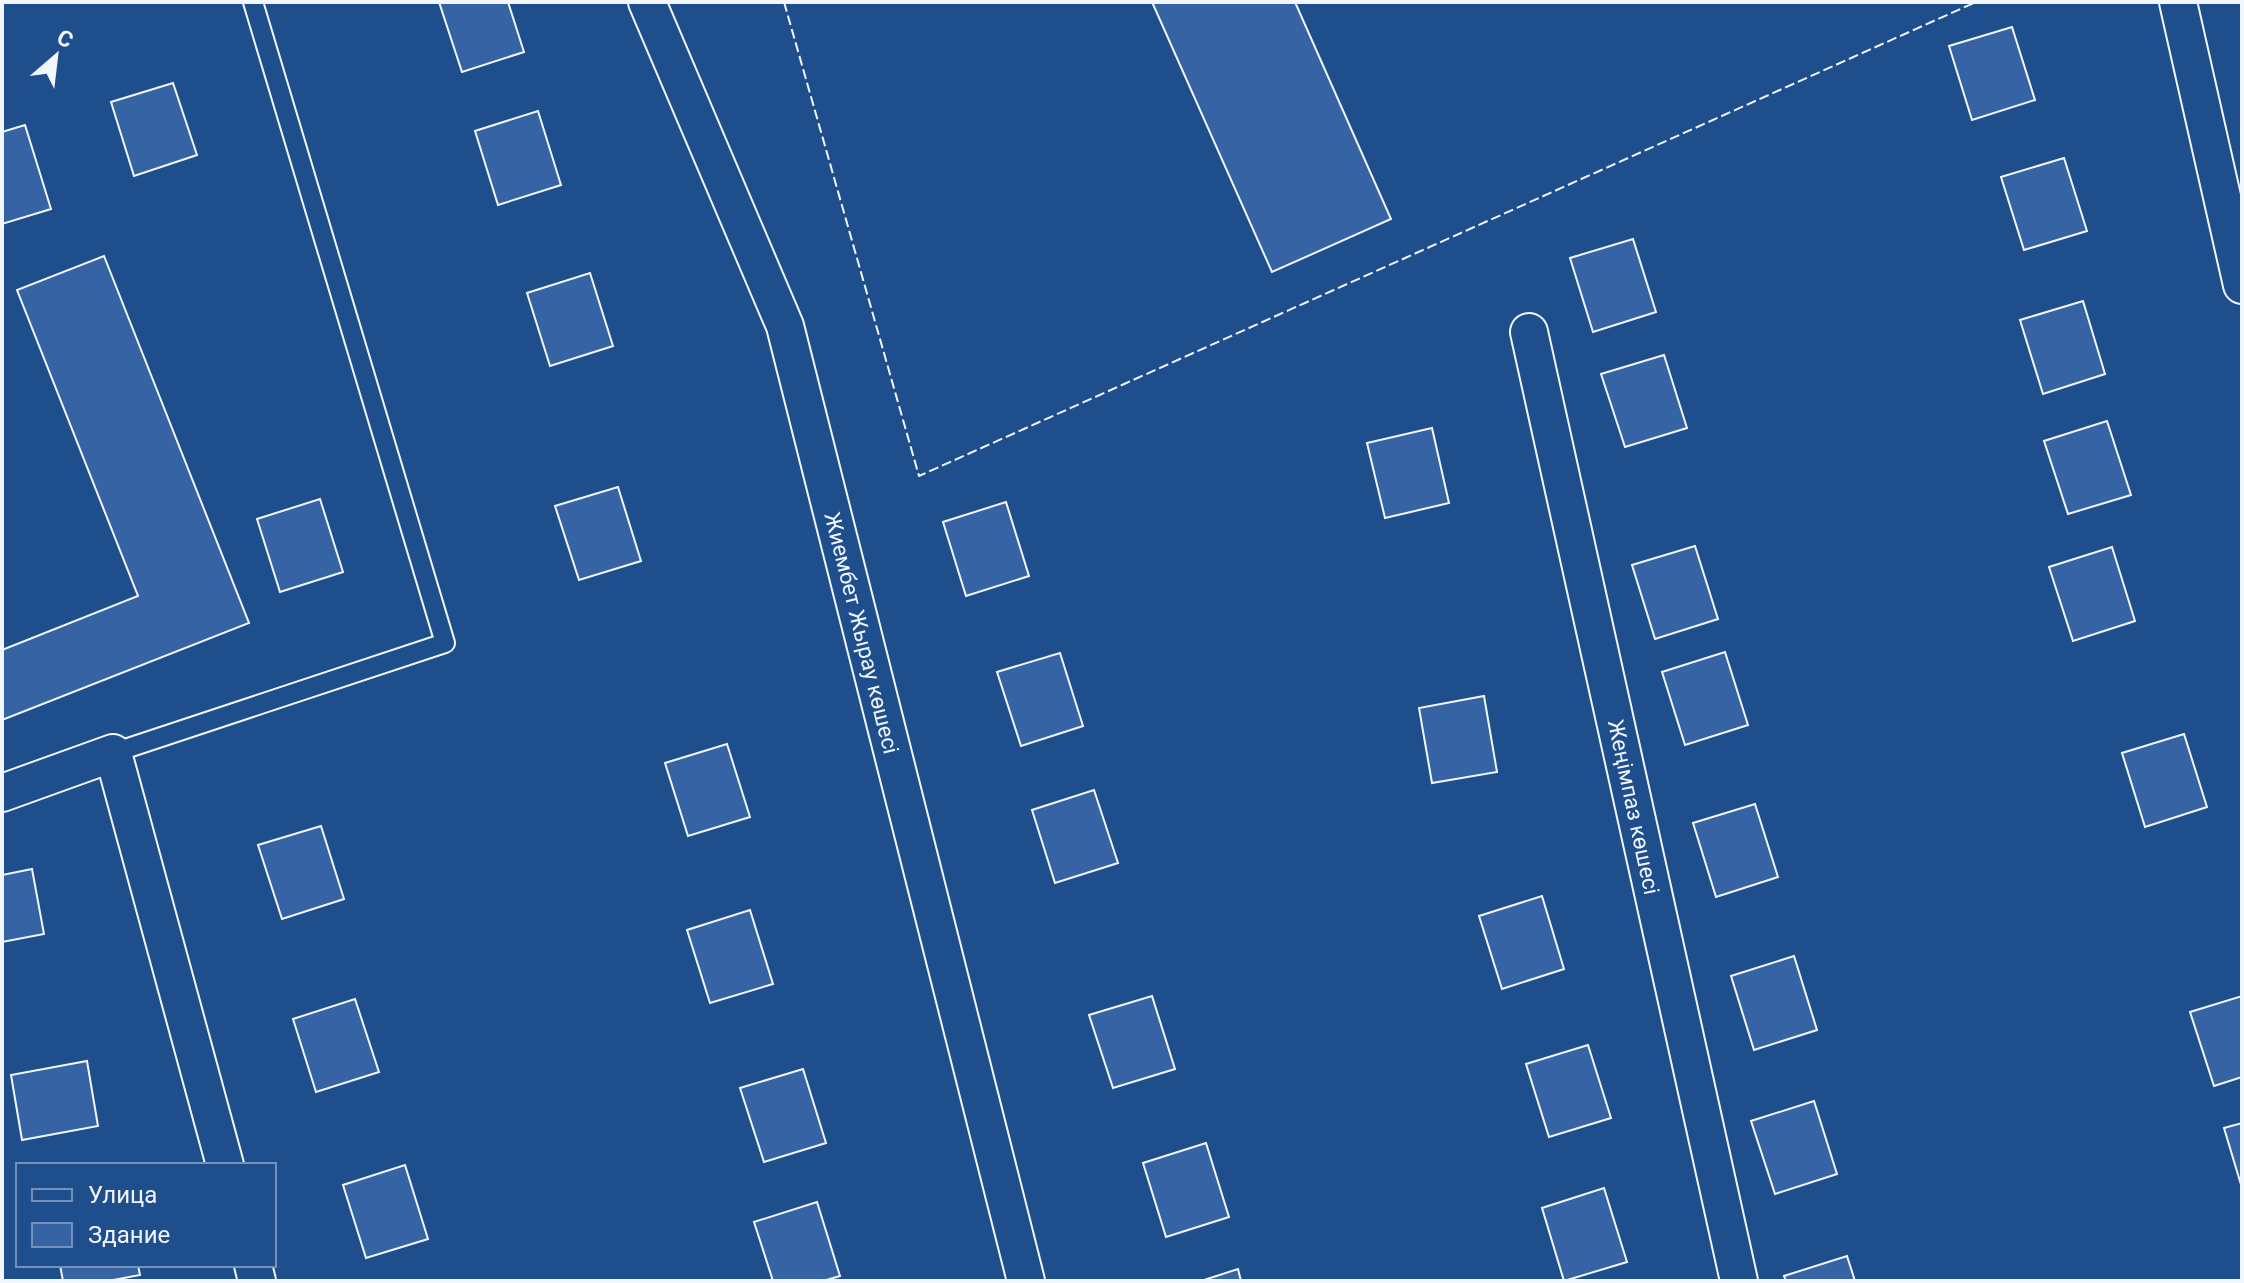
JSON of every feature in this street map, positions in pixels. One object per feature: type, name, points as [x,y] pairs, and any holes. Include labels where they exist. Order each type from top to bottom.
[{"type":"street","name":"Жиембет Жырау көшесі","points":[[647,2],[785,326],[1026,1281]]},
{"type":"street","points":[[2178,2],[2242,285]]},
{"type":"street","name":"Жеңімпаз көшесі","points":[[1529,332],[1739,1281]]},
{"type":"street","points":[[2,793],[113,753],[224,1163]]},
{"type":"lane","points":[[113,753],[445,643],[253,2]]},
{"type":"building","points":[[439,2],[508,2],[524,52],[462,72]]},
{"type":"building","points":[[1152,2],[1295,2],[1391,219],[1272,272]]},
{"type":"building","points":[[2012,27],[2035,100],[1972,120],[1949,46]]},
{"type":"building","points":[[173,83],[197,155],[134,176],[111,102]]},
{"type":"building","points":[[538,111],[561,185],[498,205],[475,131]]},
{"type":"building","points":[[25,125],[51,209],[2,224],[2,132]]},
{"type":"building","points":[[2064,158],[2087,231],[2024,250],[2001,177]]},
{"type":"building","points":[[1633,239],[1656,312],[1593,332],[1570,258]]},
{"type":"building","points":[[104,256],[249,623],[2,720],[2,650],[138,596],[17,290]]},
{"type":"building","points":[[590,273],[613,346],[550,366],[527,293]]},
{"type":"building","points":[[2083,301],[2105,374],[2043,394],[2020,320]]},
{"type":"building","points":[[1664,355],[1687,428],[1625,447],[1601,374]]},
{"type":"building","points":[[2107,421],[2131,495],[2068,514],[2044,441]]},
{"type":"building","points":[[1432,428],[1449,503],[1385,518],[1367,443]]},
{"type":"building","points":[[618,487],[641,561],[579,580],[555,506]]},
{"type":"building","points":[[320,499],[343,572],[280,592],[257,519]]},
{"type":"building","points":[[1006,502],[1029,576],[966,596],[943,522]]},
{"type":"building","points":[[1695,546],[1718,619],[1655,639],[1632,565]]},
{"type":"building","points":[[2112,547],[2135,621],[2073,641],[2049,567]]},
{"type":"building","points":[[1725,652],[1748,725],[1685,745],[1662,672]]},
{"type":"building","points":[[1060,653],[1083,726],[1021,746],[997,672]]},
{"type":"building","points":[[1484,696],[1497,772],[1432,783],[1419,708]]},
{"type":"building","points":[[2184,734],[2207,807],[2145,827],[2122,753]]},
{"type":"building","points":[[727,744],[750,817],[688,836],[665,763]]},
{"type":"building","points":[[1094,790],[1118,863],[1055,883],[1032,810]]},
{"type":"building","points":[[1755,804],[1778,877],[1716,897],[1693,823]]},
{"type":"building","points":[[321,826],[344,899],[282,919],[258,845]]},
{"type":"building","points":[[32,869],[44,934],[2,942],[2,875]]},
{"type":"building","points":[[1542,896],[1564,969],[1502,989],[1479,916]]},
{"type":"building","points":[[750,910],[773,984],[710,1003],[687,930]]},
{"type":"building","points":[[1794,956],[1817,1030],[1754,1050],[1731,976]]},
{"type":"building","points":[[1152,996],[1175,1069],[1113,1088],[1089,1015]]},
{"type":"building","points":[[2242,996],[2242,1077],[2214,1086],[2190,1012]]},
{"type":"building","points":[[355,999],[379,1072],[316,1092],[293,1019]]},
{"type":"building","points":[[1588,1045],[1611,1118],[1549,1137],[1526,1064]]},
{"type":"building","points":[[87,1061],[98,1126],[22,1140],[11,1075]]},
{"type":"building","points":[[803,1069],[826,1143],[764,1162],[740,1088]]},
{"type":"building","points":[[1814,1101],[1837,1174],[1775,1194],[1751,1121]]},
{"type":"building","points":[[2242,1123],[2242,1188],[2224,1128]]},
{"type":"building","points":[[1206,1143],[1229,1217],[1166,1237],[1143,1163]]},
{"type":"building","points":[[405,1165],[428,1239],[366,1258],[343,1185]]},
{"type":"building","points":[[1604,1188],[1627,1262],[1564,1281],[1542,1208]]},
{"type":"building","points":[[817,1202],[840,1276],[823,1281],[773,1281],[754,1222]]},
{"type":"building","points":[[1847,1256],[1855,1281],[1786,1281],[1784,1276]]},
{"type":"building","points":[[60,1267],[138,1267],[140,1275],[108,1281],[63,1281]]},
{"type":"building","points":[[1238,1269],[1241,1281],[1201,1281]]},
{"type":"fence","points":[[784,2],[919,476],[1976,2]]}]
